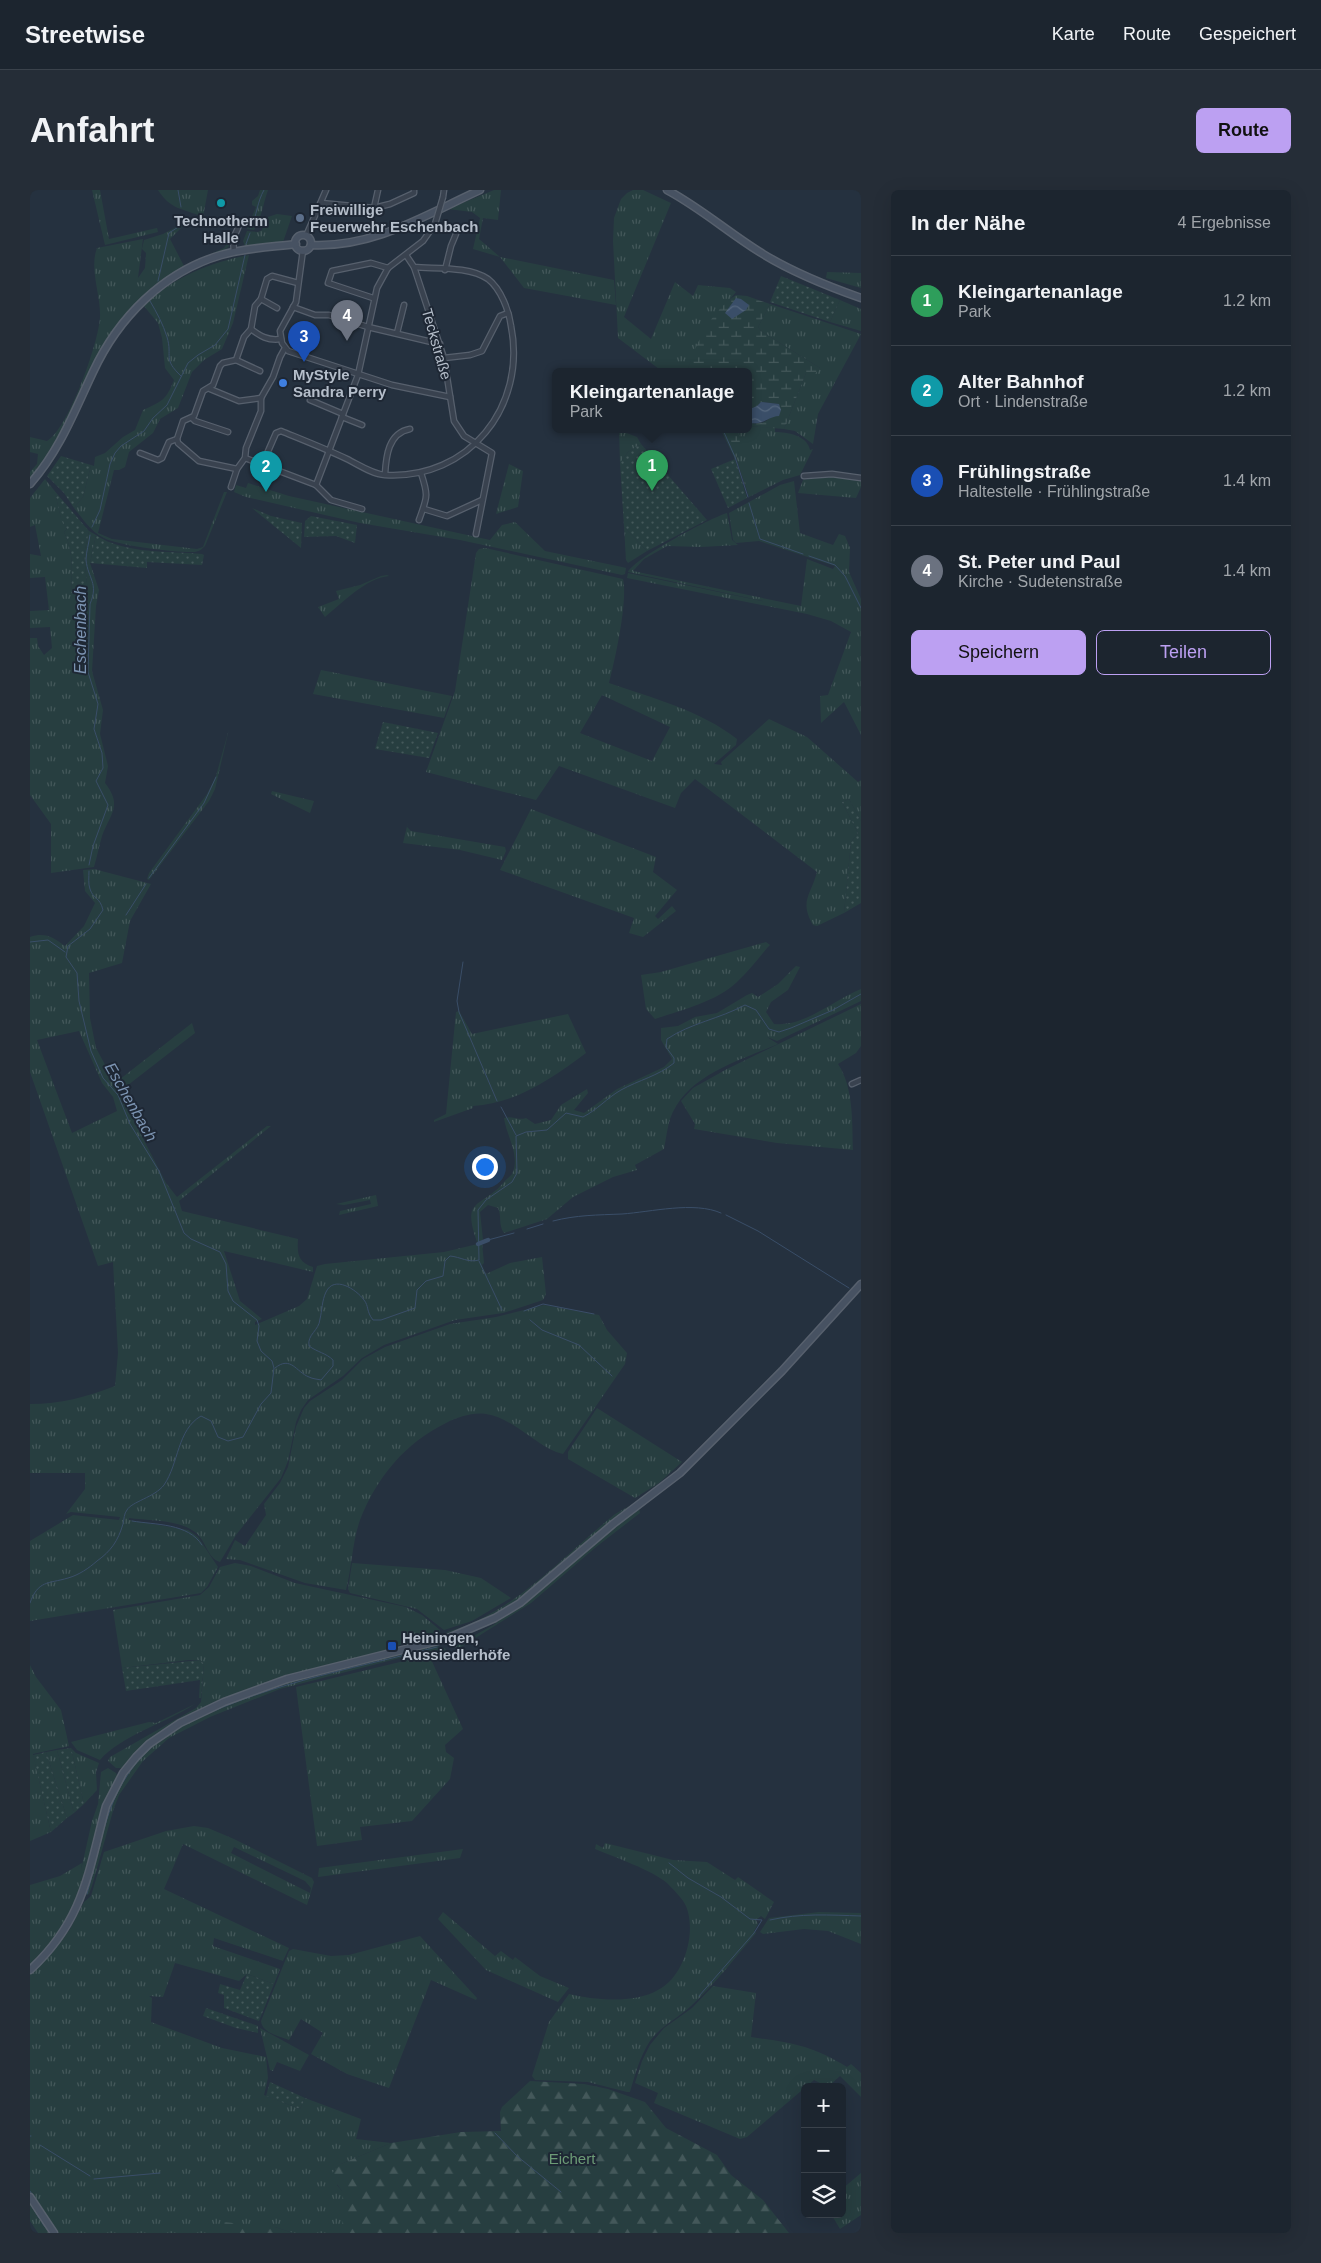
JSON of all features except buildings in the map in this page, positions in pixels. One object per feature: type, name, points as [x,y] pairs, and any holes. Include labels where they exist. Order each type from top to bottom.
[{"type":"main road","points":[[296,244],[298,248],[303,250],[311,245],[343,244],[369,238],[406,226],[480,190]]},
{"type":"main road","points":[[667,190],[700,209],[752,247],[778,263],[810,279],[861,298]]},
{"type":"main road","points":[[296,244],[298,237],[306,236],[310,239],[311,245]]},
{"type":"main road","points":[[30,484],[59,444],[105,348],[120,326],[139,304],[176,275],[205,261],[234,252],[296,244]]},
{"type":"main road","points":[[30,1970],[69,1924],[86,1886],[108,1800],[123,1773],[149,1744],[180,1722],[224,1702],[288,1679],[446,1639],[495,1618],[520,1603],[613,1524],[680,1473],[788,1364],[861,1284]]},
{"type":"main road","points":[[30,2197],[54,2233]]},
{"type":"street","points":[[306,236],[326,190]]},
{"type":"street","points":[[374,208],[378,190]]},
{"type":"street","points":[[321,204],[374,208],[390,204],[414,193],[414,190]]},
{"type":"street","points":[[316,486],[358,375],[373,298],[388,268],[423,241],[435,224],[444,190]]},
{"type":"street","points":[[234,252],[233,239],[238,228]]},
{"type":"street","points":[[445,270],[456,234]]},
{"type":"street","points":[[303,250],[294,307],[282,327],[281,339],[285,348],[295,355],[358,375],[450,398]]},
{"type":"street","name":"Teckstraße","points":[[406,255],[414,267],[440,344],[456,426],[464,436],[492,453],[482,500]]},
{"type":"street","points":[[373,298],[328,283],[332,271],[371,262],[388,268]]},
{"type":"street","points":[[262,465],[276,433],[281,431],[385,474],[421,473],[455,460],[475,443],[491,424],[510,390],[514,368],[515,344],[508,313],[494,285],[488,280],[462,271],[414,267]]},
{"type":"street","points":[[236,360],[244,337],[251,328],[255,306],[261,299],[269,276],[298,283]]},
{"type":"street","points":[[261,299],[277,308]]},
{"type":"street","points":[[397,333],[404,305]]},
{"type":"street","points":[[294,307],[315,314],[329,315],[368,327],[440,344]]},
{"type":"street","points":[[444,358],[470,355],[482,351],[500,316],[508,313]]},
{"type":"street","points":[[251,328],[258,335],[268,339],[281,339]]},
{"type":"street","points":[[231,487],[237,469],[245,458],[246,448],[260,411],[261,398],[273,377],[285,348]]},
{"type":"street","points":[[192,418],[203,391],[210,388],[223,363],[236,360],[260,371]]},
{"type":"street","points":[[210,388],[238,401],[261,398]]},
{"type":"street","points":[[310,400],[362,425]]},
{"type":"street","points":[[177,439],[183,421],[192,418],[205,425],[228,432]]},
{"type":"street","points":[[385,474],[386,460],[392,441],[403,430],[410,429]]},
{"type":"street","points":[[140,453],[158,460],[162,458],[169,442],[177,439]]},
{"type":"street","points":[[177,439],[194,459],[237,469]]},
{"type":"street","points":[[245,458],[316,486],[331,500],[362,509]]},
{"type":"street","points":[[419,520],[428,493],[421,473]]},
{"type":"street","points":[[804,476],[832,474],[861,478]]},
{"type":"street","points":[[424,509],[447,516],[482,500]]},
{"type":"street","points":[[476,534],[482,500]]},
{"type":"street","points":[[852,1084],[861,1080]]},
{"type":"green space","points":[[92,190],[100,190],[109,239],[157,228],[158,232],[105,245]]},
{"type":"green space","points":[[158,190],[208,190],[203,217],[172,205]]},
{"type":"green space","points":[[260,190],[268,190],[261,215],[254,230],[247,229],[256,207],[252,205],[252,201],[258,196]]},
{"type":"green space","points":[[494,190],[501,190],[498,220],[483,218],[479,239],[500,257],[473,249],[480,218],[472,212],[448,209]]},
{"type":"green space","points":[[633,190],[643,190],[671,203],[624,317],[651,339],[675,282],[693,296],[698,285],[730,288],[736,292],[701,340],[688,368],[658,368],[618,338],[613,241],[614,218],[621,199]]},
{"type":"green space","points":[[277,214],[292,216],[283,242],[245,247],[243,241],[247,231],[258,232],[262,230],[265,218]]},
{"type":"green space","points":[[180,225],[183,226],[170,239],[184,266],[224,248],[229,241],[229,246],[225,250],[205,257],[181,270],[119,324],[56,446],[30,480],[30,472],[37,464],[38,454],[30,452],[30,437],[47,441],[55,434],[73,404],[94,345],[100,317],[94,265],[97,248],[143,239],[138,278],[145,268],[146,253],[142,249],[144,240],[163,234]]},
{"type":"green space","points":[[249,255],[233,323],[222,349],[204,360],[192,372],[178,408],[160,419],[153,433],[129,452],[125,467],[114,470],[98,533],[112,539],[197,549],[203,547],[224,492],[227,492],[205,546],[195,552],[176,551],[135,546],[104,538],[91,528],[74,508],[83,497],[91,465],[94,466],[95,457],[105,453],[123,437],[135,430],[143,410],[163,399],[169,392],[174,380],[165,368],[162,338],[158,323],[143,305],[179,279],[193,272],[220,262]]},
{"type":"green space","points":[[500,257],[614,280],[616,305],[524,288]]},
{"type":"green space","points":[[827,272],[861,273],[861,288],[826,278]]},
{"type":"green space","points":[[781,276],[840,300],[830,322],[770,302]]},
{"type":"green space","points":[[736,295],[747,296],[770,304],[758,327],[761,331],[820,368],[814,375],[806,373],[784,429],[752,426],[752,423],[764,422],[770,418],[779,404],[761,402],[752,408],[752,368],[688,368],[705,329],[711,319]]},
{"type":"green space","points":[[840,300],[861,309],[861,331],[830,322]]},
{"type":"green space","points":[[770,304],[861,334],[818,414],[813,444],[795,431],[784,429],[806,373],[820,368],[761,331],[758,327]]},
{"type":"green space","points":[[752,426],[775,428],[775,432],[796,435],[805,441],[810,450],[813,449],[800,475],[783,480],[749,497],[736,458],[739,452],[738,433],[752,433]]},
{"type":"green space","points":[[619,433],[627,433],[637,437],[641,444],[628,452],[620,463]]},
{"type":"green space","points":[[722,433],[739,433],[740,449],[735,459]]},
{"type":"green space","points":[[641,444],[707,520],[647,551],[624,527],[620,463],[628,452]]},
{"type":"green space","points":[[61,456],[91,465],[83,497],[74,508],[64,493],[47,476]]},
{"type":"green space","points":[[735,459],[747,498],[728,508],[711,469]]},
{"type":"green space","points":[[509,464],[523,471],[518,507],[496,514]]},
{"type":"green space","points":[[830,476],[861,481],[861,487],[856,498],[798,493],[803,480]]},
{"type":"green space","points":[[45,479],[58,495],[56,497],[61,518],[67,529],[64,532],[71,554],[71,593],[88,593],[84,554],[89,531],[96,535],[90,563],[99,590],[96,606],[92,671],[103,710],[100,734],[108,766],[105,783],[114,804],[102,836],[94,867],[51,873],[51,824],[30,795],[30,638],[37,638],[38,646],[44,655],[52,648],[50,627],[30,628],[30,611],[49,610],[45,577],[30,578],[30,554],[41,556],[35,525],[30,527],[30,498]]},
{"type":"green space","points":[[794,481],[800,533],[833,545],[839,534],[845,536],[850,548],[849,572],[861,599],[861,735],[844,702],[821,723],[820,696],[828,695],[851,632],[831,621],[807,614],[627,578],[628,573],[781,605],[628,572],[644,558],[658,548],[690,530],[727,513],[732,540],[738,545],[667,546],[644,559],[633,571],[801,606],[807,559],[833,569],[835,566],[759,541],[736,543],[733,540],[729,513],[780,485]]},
{"type":"green space","points":[[248,483],[289,496],[490,540],[502,525],[515,522],[545,551],[626,568],[625,574],[622,575],[460,540],[360,523],[246,497],[234,492],[236,485],[246,488]]},
{"type":"green space","points":[[58,495],[89,531],[84,554],[88,594],[71,593],[71,554],[64,532],[67,529],[61,519],[56,497]]},
{"type":"green space","points":[[252,508],[271,516],[302,523],[301,548]]},
{"type":"green space","points":[[311,516],[357,525],[355,543],[336,536],[304,537],[305,521]]},
{"type":"green space","points":[[624,527],[647,551],[628,563],[626,560]]},
{"type":"green space","points":[[96,535],[119,546],[133,549],[202,554],[204,555],[202,565],[147,562],[147,568],[90,563]]},
{"type":"green space","points":[[485,548],[623,579],[624,601],[622,616],[609,683],[692,712],[737,739],[736,745],[714,764],[722,765],[721,762],[769,719],[807,737],[858,782],[861,780],[861,821],[849,799],[842,802],[858,833],[851,842],[844,913],[817,926],[813,925],[807,910],[807,904],[817,872],[695,779],[681,793],[675,808],[559,766],[536,800],[426,772],[455,691],[476,553],[479,549]],"holes":[[[602,695],[670,727],[652,761],[580,733]]]},
{"type":"green space","points":[[387,575],[389,576],[363,586],[325,617],[318,607],[339,599],[336,591]]},
{"type":"green space","points":[[321,670],[452,696],[444,718],[313,694]]},
{"type":"green space","points":[[383,722],[438,733],[429,758],[375,749]]},
{"type":"green space","points":[[229,729],[215,789],[209,801],[149,880],[147,879],[149,873],[207,794],[216,776]]},
{"type":"green space","points":[[272,791],[314,801],[310,813],[271,794]]},
{"type":"green space","points":[[849,799],[861,821],[861,903],[844,913],[851,842],[858,833],[842,802]]},
{"type":"green space","points":[[531,809],[656,857],[653,872],[677,890],[655,916],[658,919],[672,906],[676,911],[643,937],[629,933],[634,918],[500,870]]},
{"type":"green space","points":[[408,822],[407,827],[411,831],[505,847],[506,851],[502,860],[460,850],[403,843]]},
{"type":"green space","points":[[94,869],[151,884],[130,921],[122,963],[89,973],[90,1018],[96,1048],[115,1083],[192,1023],[195,1033],[119,1092],[166,1183],[177,1197],[267,1126],[271,1126],[179,1201],[182,1211],[298,1239],[301,1260],[313,1267],[313,1272],[224,1251],[240,1301],[262,1319],[255,1322],[255,1325],[299,1306],[307,1299],[317,1266],[444,1252],[482,1243],[484,1263],[482,1265],[486,1274],[510,1263],[542,1257],[546,1294],[543,1300],[503,1313],[455,1320],[384,1345],[362,1358],[343,1376],[308,1400],[296,1422],[288,1461],[281,1478],[236,1535],[220,1562],[212,1557],[199,1535],[188,1528],[163,1521],[129,1518],[129,1520],[188,1530],[198,1537],[218,1567],[207,1587],[201,1593],[30,1621],[30,1541],[73,1515],[119,1520],[120,1517],[71,1512],[66,1514],[85,1489],[85,1473],[30,1473],[30,1404],[52,1403],[73,1399],[115,1386],[118,1353],[113,1262],[98,1266],[30,1072],[30,937],[49,936],[65,946],[84,926],[95,903],[85,891],[83,870]],"holes":[[[79,1031],[102,1083],[113,1097],[117,1111],[72,1133],[37,1040]]]},
{"type":"green space","points":[[766,942],[770,945],[749,970],[729,989],[719,995],[698,1005],[655,1019],[646,1009],[641,975],[661,972]]},
{"type":"green space","points":[[796,966],[800,967],[788,990],[771,1002],[766,1012],[774,1024],[785,1024],[808,1017],[861,989],[861,1001],[777,1041],[767,1037],[778,1044],[715,1071],[701,1080],[688,1091],[678,1104],[670,1119],[664,1149],[635,1165],[637,1170],[613,1177],[573,1197],[547,1219],[504,1233],[501,1227],[498,1208],[488,1205],[480,1212],[483,1240],[477,1242],[471,1217],[472,1210],[512,1174],[514,1167],[514,1153],[504,1118],[526,1118],[535,1124],[551,1120],[561,1105],[587,1089],[588,1093],[574,1110],[584,1113],[617,1089],[664,1067],[672,1059],[661,1040],[661,1028],[678,1026],[695,1017],[717,1013],[752,993],[758,997],[778,984]]},
{"type":"green space","points":[[861,1004],[861,1046],[856,1053],[838,1064],[850,1095],[853,1150],[777,1143],[694,1129],[695,1124],[681,1101],[693,1088],[727,1069]]},
{"type":"green space","points":[[459,1011],[472,1034],[568,1014],[586,1053],[560,1072],[519,1095],[489,1104],[473,1106],[473,1108],[434,1122],[434,1120],[446,1114],[456,1012]]},
{"type":"green space","points":[[376,1195],[378,1206],[339,1215],[340,1211],[371,1204],[370,1200],[344,1205],[336,1204]]},
{"type":"green space","points":[[544,1305],[599,1315],[607,1330],[627,1353],[625,1364],[563,1454],[554,1451],[506,1421],[496,1417],[486,1414],[471,1414],[461,1417],[431,1431],[405,1451],[384,1476],[367,1504],[360,1520],[355,1537],[346,1590],[305,1583],[240,1560],[226,1559],[235,1540],[245,1546],[266,1515],[264,1504],[280,1483],[288,1467],[296,1427],[304,1408],[310,1401],[342,1380],[363,1359],[385,1347],[450,1324],[496,1317]]},
{"type":"green space","points":[[597,1408],[682,1462],[659,1483],[635,1498],[568,1459],[568,1452]]},
{"type":"green space","points":[[635,1503],[526,1596],[503,1611],[446,1634],[494,1612],[515,1598],[615,1514]]},
{"type":"green space","points":[[639,1508],[640,1513],[596,1547],[531,1603],[458,1649],[454,1647],[493,1625],[522,1605]]},
{"type":"green space","points":[[235,1563],[251,1566],[295,1583],[406,1607],[422,1615],[440,1630],[440,1637],[402,1644],[360,1659],[322,1668],[184,1718],[151,1739],[124,1768],[116,1768],[108,1761],[110,1757],[196,1708],[201,1702],[204,1664],[200,1660],[189,1660],[122,1668],[113,1610],[200,1595],[209,1587],[220,1567]]},
{"type":"green space","points":[[352,1563],[445,1570],[481,1578],[511,1598],[472,1621],[444,1630],[417,1609],[350,1593],[348,1589]]},
{"type":"green space","points":[[435,1646],[445,1648],[448,1653],[444,1655],[427,1651],[280,1689],[210,1717],[169,1738],[143,1761],[119,1795],[92,1886],[89,1894],[85,1895],[111,1803],[126,1774],[150,1747],[183,1724],[223,1705],[267,1689],[357,1664]]},
{"type":"green space","points":[[429,1655],[463,1729],[445,1745],[446,1752],[454,1758],[450,1779],[412,1821],[360,1827],[362,1840],[317,1846],[296,1687]]},
{"type":"green space","points":[[200,1660],[204,1664],[201,1698],[199,1698],[200,1680],[126,1691],[122,1668]]},
{"type":"green space","points":[[30,1665],[36,1677],[61,1710],[69,1746],[33,1754],[51,1832],[30,1841]]},
{"type":"green space","points":[[195,1704],[132,1736],[109,1751],[100,1760],[77,1750],[71,1742],[149,1722],[156,1723]]},
{"type":"green space","points":[[71,1748],[76,1753],[99,1763],[96,1772],[97,1790],[84,1804]]},
{"type":"green space","points":[[71,1748],[84,1804],[74,1813],[57,1750]]},
{"type":"green space","points":[[57,1750],[74,1813],[67,1818],[46,1752]]},
{"type":"green space","points":[[46,1752],[67,1818],[51,1832],[33,1755]]},
{"type":"green space","points":[[108,1768],[116,1773],[118,1778],[104,1808],[75,1905],[62,1930],[30,1967],[30,1885],[60,1876],[82,1863],[81,1870],[92,1821],[98,1804],[101,1772]]},
{"type":"green space","points":[[194,1826],[208,1828],[312,1878],[314,1882],[307,1905],[183,1844],[164,1889],[289,1948],[283,1961],[214,1938],[213,1946],[280,1969],[274,1984],[247,1974],[239,1981],[175,1963],[163,1997],[149,1996],[152,1998],[151,2022],[222,2048],[266,2057],[268,2078],[264,2095],[300,2109],[305,2098],[361,2119],[356,2139],[391,2143],[341,2164],[337,2185],[342,2191],[342,2233],[293,2233],[275,2227],[219,2226],[218,2233],[57,2233],[30,2192],[30,1972],[52,1953],[70,1929],[84,1902],[91,1896],[104,1852],[166,1831]],"holes":[[[234,1847],[305,1881],[311,1888],[310,1893],[231,1853]]]},
{"type":"green space","points":[[605,1843],[673,1860],[707,1862],[735,1880],[738,1877],[774,1902],[765,1919],[761,1916],[756,1920],[758,1924],[754,1931],[756,1933],[717,1980],[700,1998],[659,2031],[650,2041],[641,2059],[630,2092],[588,2082],[535,2080],[532,2076],[549,2022],[569,1994],[614,2000],[648,1994],[667,1984],[675,1975],[686,1953],[690,1929],[689,1917],[683,1900],[660,1878],[595,1849],[596,1844],[603,1848]]},
{"type":"green space","points":[[463,1849],[460,1858],[318,1877],[319,1868]]},
{"type":"green space","points":[[443,1912],[495,1956],[501,1951],[513,1960],[515,1957],[540,1976],[569,1988],[558,2002],[486,1970],[438,1919]]},
{"type":"green space","points":[[819,1912],[861,1913],[861,1944],[828,1931],[804,1929],[763,1934],[760,1932],[769,1918]]},
{"type":"green space","points":[[420,1936],[477,1998],[476,2000],[431,1980],[389,2088],[347,2074],[311,2054],[323,2033],[301,2019],[289,2040],[272,2034],[262,2025],[261,2021],[289,1951],[293,1949],[331,1956],[349,1955]]},
{"type":"green space","points":[[247,1974],[274,1984],[259,2021],[224,2008],[224,1995],[218,1993],[220,1984],[240,1990]]},
{"type":"green space","points":[[713,1986],[756,1993],[751,2037],[801,2046],[823,2054],[847,2067],[851,2064],[861,2073],[861,2097],[840,2076],[832,2083],[820,2083],[814,2080],[810,2083],[801,2083],[801,2091],[747,2137],[740,2139],[654,2103],[658,2093],[635,2083],[642,2061],[650,2045],[664,2028],[692,2008]]},
{"type":"green space","points":[[206,2008],[258,2026],[258,2033],[236,2028],[203,2016]]},
{"type":"green space","points":[[260,2028],[309,2055],[300,2071],[277,2062],[273,2071],[270,2070]]},
{"type":"green space","name":"Eichert","points":[[530,2081],[584,2084],[608,2089],[645,2102],[666,2128],[717,2155],[731,2175],[763,2200],[789,2233],[342,2233],[342,2191],[330,2175],[341,2164],[391,2143],[461,2132],[501,2131],[500,2112],[502,2107]]},
{"type":"green space","points":[[270,2082],[305,2098],[300,2109],[266,2096]]},
{"type":"green space","points":[[861,2173],[861,2215],[840,2229],[833,2218],[846,2218],[846,2186]]},
{"type":"green space","points":[[30,2201],[51,2233],[38,2233],[30,2221]]},
{"type":"green space","points":[[223,2222],[275,2227],[293,2233],[218,2233],[218,2226]]},
{"type":"water","points":[[736,298],[749,305],[746,310],[732,319],[725,313]]},
{"type":"water","points":[[761,402],[779,404],[781,410],[779,416],[759,423],[752,423],[752,408]]},
{"type":"waterway","points":[[178,190],[181,207]]},
{"type":"waterway","name":"Eschenbach","points":[[251,228],[264,190]]},
{"type":"waterway","points":[[158,281],[169,233],[183,224]]},
{"type":"waterway","name":"Eschenbach","points":[[246,244],[250,233]]},
{"type":"waterway","name":"Eschenbach","points":[[92,527],[100,510],[110,464],[115,453],[121,446],[144,431],[153,418],[167,405],[188,363],[215,345],[228,329],[245,255]]},
{"type":"waterway","points":[[150,301],[164,328],[169,344],[170,361],[181,376]]},
{"type":"waterway","points":[[724,433],[735,457],[748,497]]},
{"type":"waterway","points":[[749,503],[760,539],[803,554]]},
{"type":"waterway","name":"Eschenbach","points":[[89,865],[93,846],[108,805],[96,781],[103,768],[102,753],[94,729],[98,704],[88,672],[90,604],[93,591],[86,560],[90,535]]},
{"type":"waterway","points":[[809,556],[835,565],[845,576],[861,608]]},
{"type":"waterway","points":[[149,878],[204,803],[216,777]]},
{"type":"waterway","name":"Eschenbach","points":[[30,1603],[36,1590],[40,1587],[49,1582],[80,1573],[94,1564],[110,1549],[119,1536],[125,1513],[129,1507],[155,1493],[164,1485],[173,1467],[183,1438],[193,1422],[201,1416],[211,1421],[218,1437],[228,1441],[243,1437],[261,1404],[271,1393],[274,1368],[272,1361],[261,1351],[257,1341],[259,1326],[257,1320],[233,1301],[228,1291],[226,1264],[220,1252],[191,1239],[184,1233],[159,1171],[130,1124],[118,1095],[103,1078],[91,1051],[79,1001],[77,973],[66,957],[68,946],[90,929],[103,910],[90,889],[89,871]]},
{"type":"waterway","points":[[126,915],[146,884]]},
{"type":"waterway","points":[[30,942],[48,940],[65,952]]},
{"type":"waterway","points":[[463,962],[457,1001],[459,1012],[497,1101]]},
{"type":"waterway","points":[[275,1368],[281,1364],[289,1364],[304,1375],[321,1380],[333,1366],[333,1360],[309,1346],[311,1335],[318,1327],[323,1302],[326,1292],[330,1287],[339,1284],[351,1288],[366,1302],[369,1314],[373,1320],[381,1320],[415,1308],[417,1290],[426,1281],[443,1276],[445,1261],[450,1256],[475,1261],[479,1260],[478,1210],[486,1200],[512,1182],[517,1173],[516,1136],[526,1132],[547,1130],[566,1113],[583,1117],[621,1090],[668,1067],[674,1063],[674,1058],[666,1047],[667,1039],[686,1029],[745,1005],[756,1010],[769,1029],[779,1032],[833,1010],[861,994]]},
{"type":"waterway","points":[[501,1107],[516,1135]]},
{"type":"waterway","points":[[553,1221],[579,1216],[622,1214],[672,1208],[698,1208],[721,1213]]},
{"type":"waterway","points":[[726,1215],[758,1231],[849,1288]]},
{"type":"waterway","points":[[527,1229],[543,1224]]},
{"type":"waterway","points":[[488,1240],[514,1233]]},
{"type":"waterway","points":[[478,1244],[488,1240]]},
{"type":"waterway","points":[[479,1261],[502,1310]]},
{"type":"waterway","points":[[524,1311],[543,1304],[594,1314]]},
{"type":"waterway","points":[[530,1320],[542,1330],[579,1345],[612,1376]]},
{"type":"waterway","points":[[132,1521],[180,1529],[196,1538],[202,1545]]},
{"type":"waterway","points":[[176,1729],[207,1714],[271,1690],[337,1671],[437,1647]]},
{"type":"waterway","points":[[87,1894],[104,1829],[118,1791],[128,1773],[142,1756],[160,1740]]},
{"type":"waterway","points":[[669,1863],[688,1878],[721,1897],[750,1919],[762,1920],[754,1933],[699,1996]]},
{"type":"waterway","points":[[770,1920],[804,1915],[861,1916]]},
{"type":"waterway","points":[[495,2133],[517,2156],[561,2192]]},
{"type":"waterway","points":[[40,2145],[90,2176]]},
{"type":"waterway","points":[[94,2179],[160,2173]]},
{"type":"waterway","points":[[30,2191],[39,2205]]},
{"type":"waterway","points":[[33,2208],[39,2218]]},
{"type":"waterway","points":[[42,2223],[50,2233]]},
{"type":"place","name":"Technotherm Halle","points":[[221,203]]},
{"type":"place","name":"Freiwillige Feuerwehr Eschenbach","points":[[300,218]]},
{"type":"place","name":"St. Peter und Paul","points":[[347,341]]},
{"type":"place","name":"Frühlingstraße","points":[[304,362]]},
{"type":"place","name":"MyStyle Sandra Perry","points":[[283,383]]},
{"type":"place","name":"Kleingartenanlage","points":[[652,491]]},
{"type":"place","name":"Alter Bahnhof","points":[[266,492]]},
{"type":"place","name":"Heiningen, Aussiedlerhöfe","points":[[392,1646]]}]
